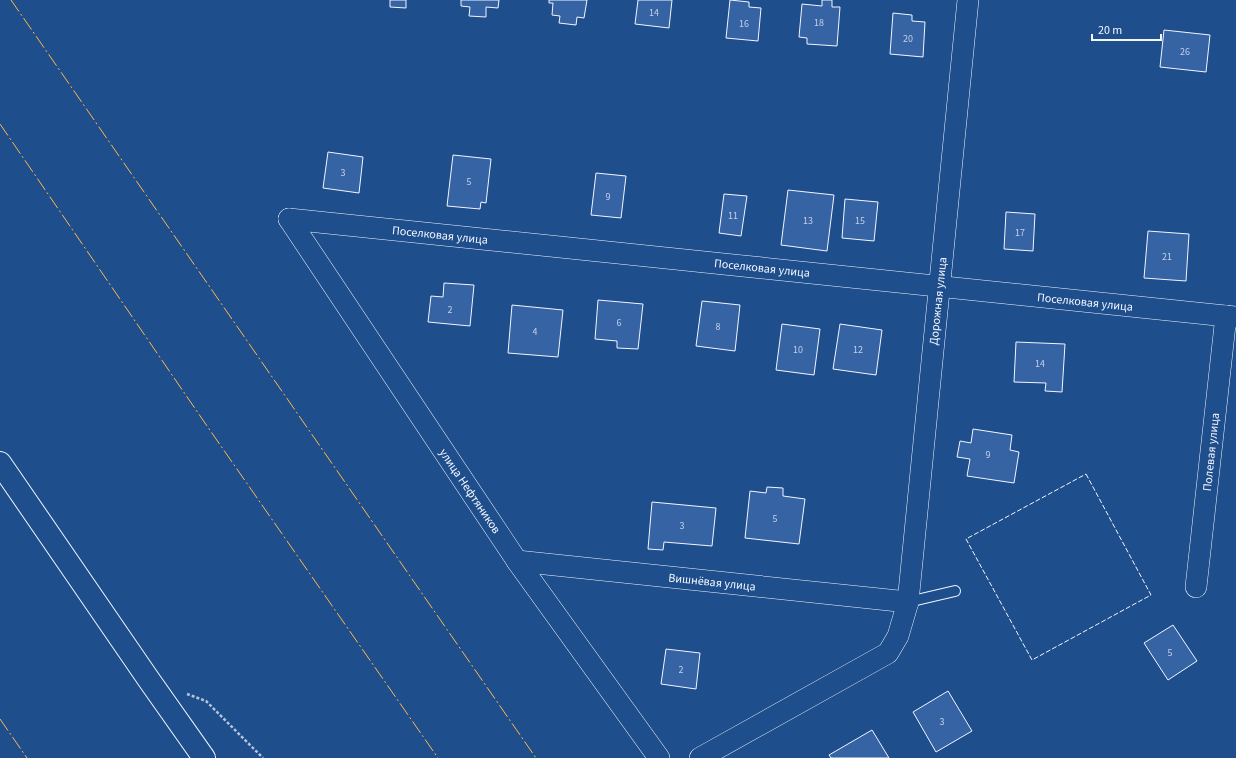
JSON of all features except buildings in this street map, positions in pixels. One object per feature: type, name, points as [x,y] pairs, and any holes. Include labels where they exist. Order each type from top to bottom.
[{"type":"main road","points":[[0,463],[204,758]]},
{"type":"street","name":"Дорожная улица","points":[[700,758],[888,653],[898,636],[908,602],[968,0]]},
{"type":"street","name":"Поселковая улица","points":[[289,219],[1231,317]]},
{"type":"street","name":"улица Нефтяников","points":[[289,219],[517,561],[659,758]]},
{"type":"street","name":"Полевая улица","points":[[1196,587],[1231,317]]},
{"type":"street","name":"Вишнёвая улица","points":[[517,561],[908,602]]},
{"type":"lane","points":[[908,602],[955,591]]},
{"type":"path","points":[[185,693],[206,701],[263,758]]},
{"type":"fence","points":[[1086,474],[1151,595],[1032,660],[966,539],[1086,474]]},
{"type":"power","points":[[11,0],[536,758]]},
{"type":"power","points":[[0,124],[207,426],[438,758]]},
{"type":"power","points":[[0,719],[27,758]]}]
